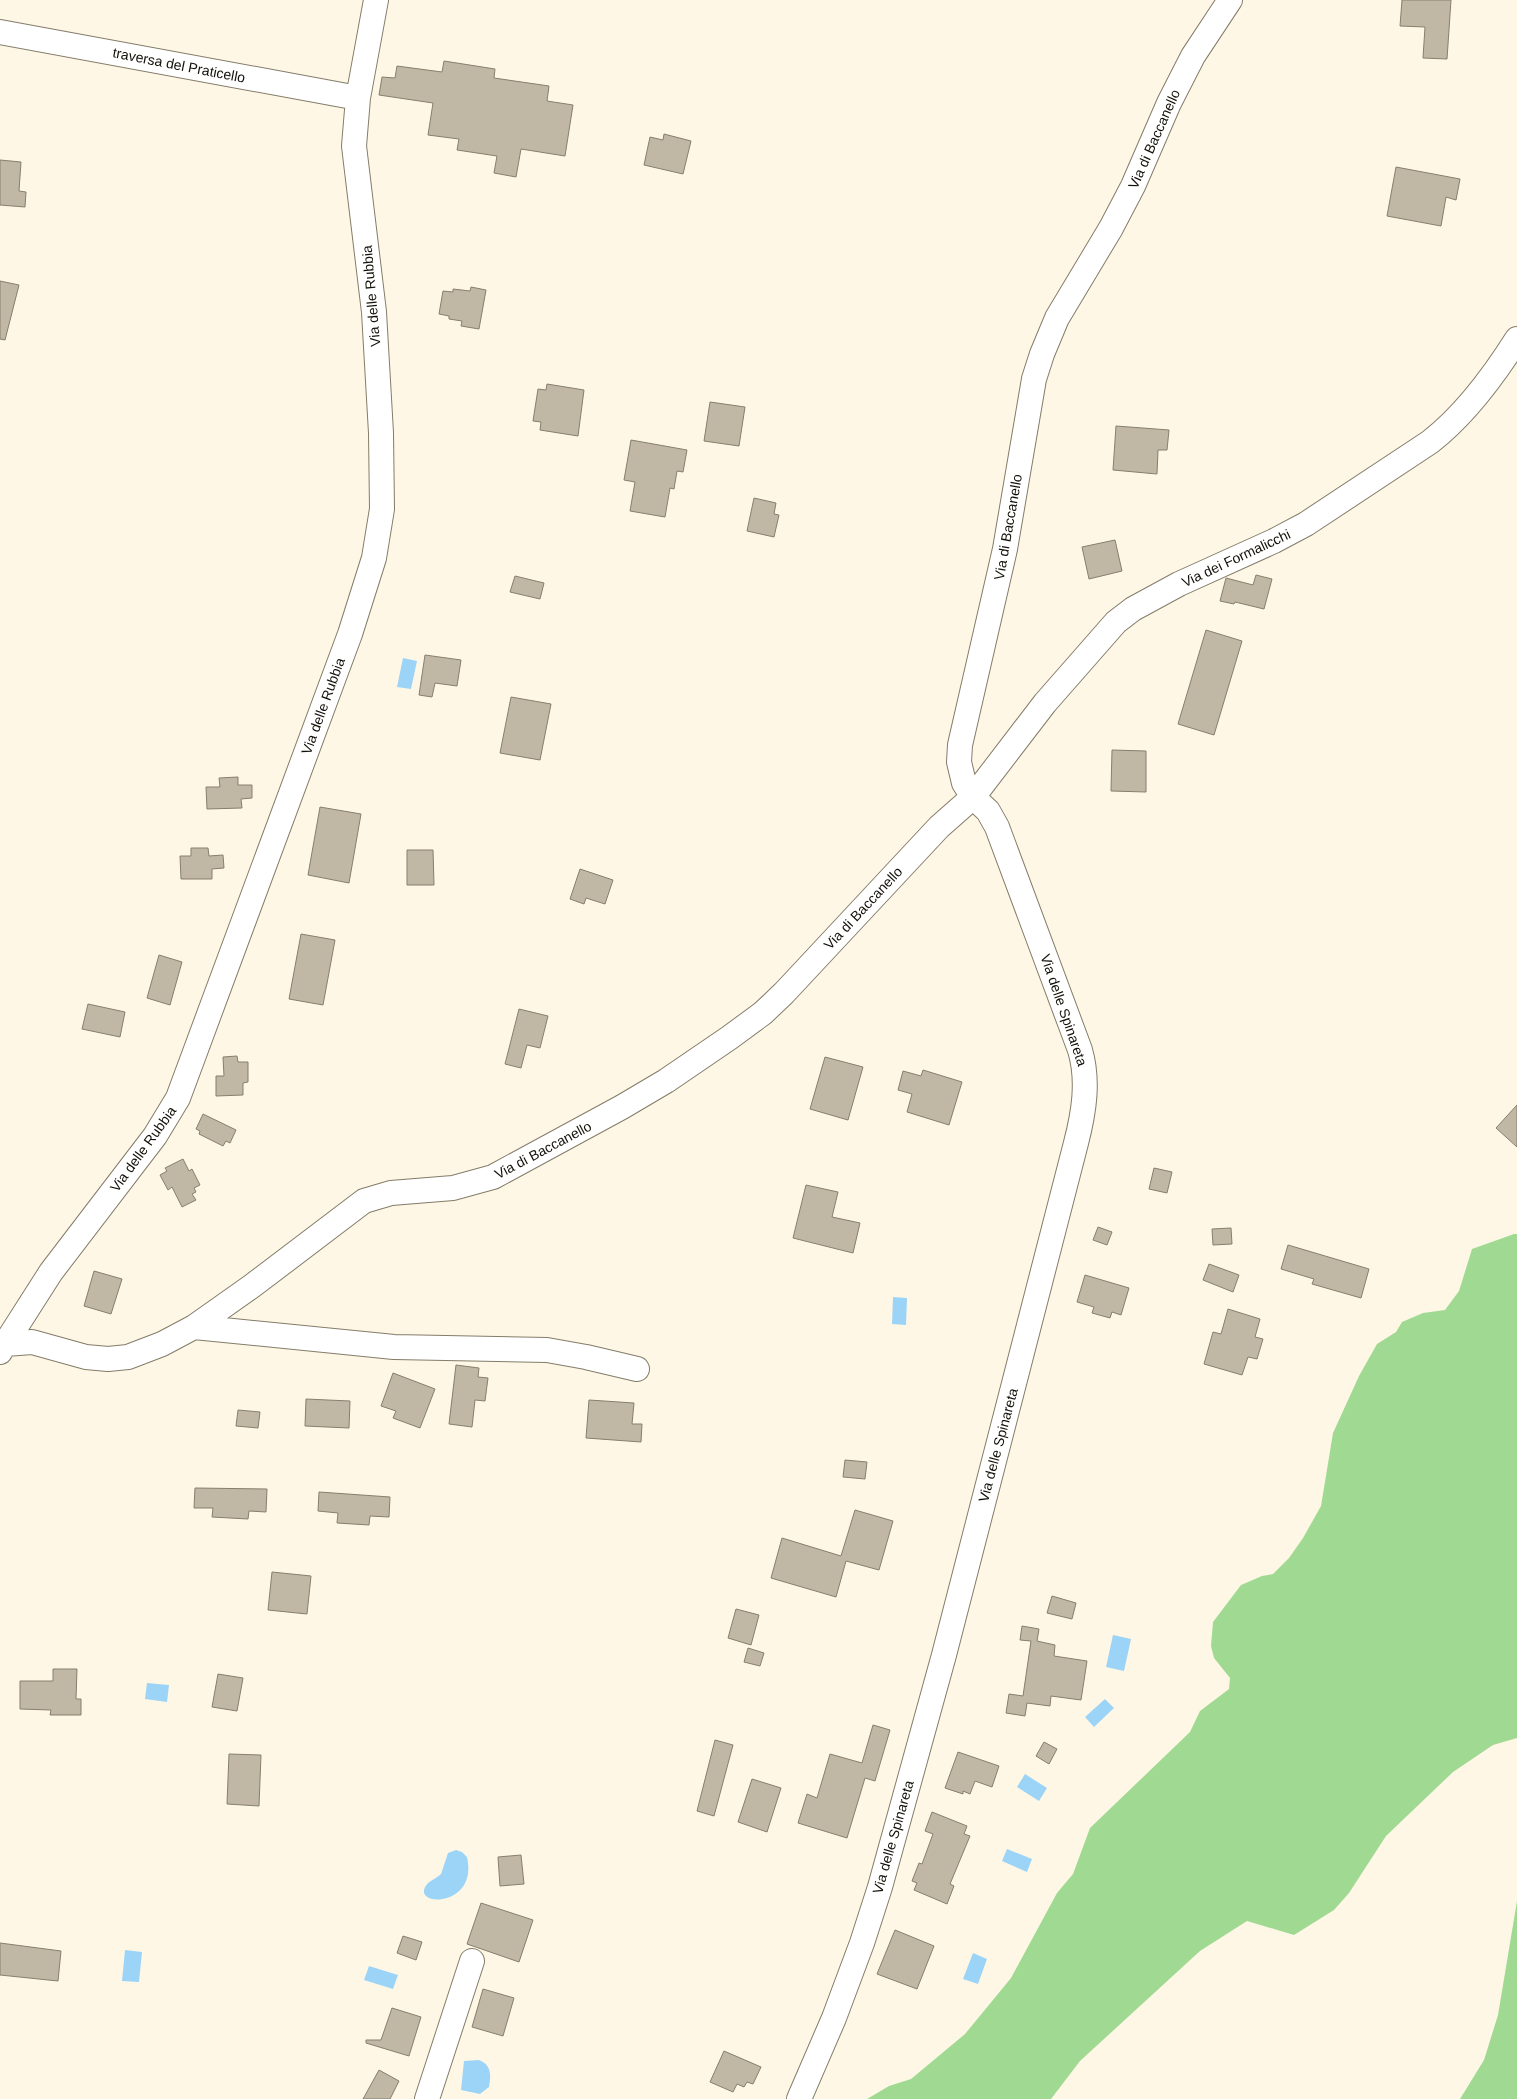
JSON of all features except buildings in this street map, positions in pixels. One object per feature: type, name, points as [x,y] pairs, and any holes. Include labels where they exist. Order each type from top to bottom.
[{"type":"street","name":"Via delle Rubbia","points":[[3,1348],[51,1272],[156,1136],[178,1098],[350,634],[370,571],[381,517],[382,457],[372,294],[354,154],[354,136],[358,98],[376,0]]},
{"type":"street","name":"Via di Baccanello","points":[[3,1348],[32,1342],[93,1358],[114,1359],[162,1344],[194,1327],[269,1274],[364,1201],[391,1193],[447,1189],[483,1181],[615,1111],[688,1066],[740,1030],[774,1003],[939,827],[973,797],[964,784],[961,775],[959,762],[961,736],[998,582],[1011,518],[1031,391],[1037,367],[1063,307],[1111,228],[1133,186],[1181,80],[1230,0]]},
{"type":"street","name":"traversa del Praticello","points":[[0,32],[358,98]]},
{"type":"street","name":"Via dei Formalicchi","points":[[973,797],[1045,703],[1116,622],[1134,609],[1179,584],[1274,541],[1306,524],[1430,442],[1443,432],[1467,407],[1517,339]]},
{"type":"street","name":"Via delle Spinareta","points":[[799,2099],[834,2018],[862,1943],[880,1887],[944,1655],[1084,1107],[1085,1070],[1080,1050],[997,827],[988,811],[973,797]]},
{"type":"street","points":[[194,1327],[386,1346],[547,1350],[637,1369]]},
{"type":"street","points":[[427,2099],[472,1961]]},
{"type":"green space","points":[[1517,1234],[1517,1738],[1493,1745],[1453,1772],[1386,1836],[1349,1893],[1334,1910],[1294,1935],[1247,1921],[1200,1951],[1080,2061],[1051,2099],[867,2099],[889,2086],[911,2079],[965,2034],[1011,1978],[1057,1893],[1073,1874],[1090,1828],[1190,1732],[1200,1711],[1229,1689],[1230,1678],[1214,1658],[1211,1646],[1213,1622],[1241,1585],[1262,1576],[1273,1574],[1289,1558],[1303,1538],[1321,1506],[1333,1433],[1359,1376],[1377,1344],[1396,1332],[1402,1322],[1423,1313],[1445,1310],[1459,1291],[1472,1249]]},
{"type":"green space","points":[[1517,1901],[1517,2099],[1460,2099],[1484,2060],[1498,2015]]},
{"type":"water","points":[[403,658],[417,661],[411,689],[397,687]]},
{"type":"water","points":[[893,1297],[907,1298],[906,1325],[892,1324]]},
{"type":"water","points":[[1113,1635],[1131,1639],[1124,1671],[1106,1667]]},
{"type":"water","points":[[147,1683],[169,1685],[167,1702],[145,1699]]},
{"type":"water","points":[[1105,1699],[1114,1708],[1094,1727],[1085,1717]]},
{"type":"water","points":[[1025,1774],[1047,1788],[1039,1801],[1017,1787]]},
{"type":"water","points":[[1007,1849],[1032,1859],[1027,1872],[1002,1861]]},
{"type":"water","points":[[456,1850],[462,1852],[467,1857],[468,1874],[463,1887],[454,1895],[444,1899],[426,1897],[424,1891],[428,1883],[441,1874],[448,1853]]},
{"type":"water","points":[[125,1950],[142,1952],[139,1982],[122,1981]]},
{"type":"water","points":[[973,1953],[987,1959],[978,1984],[963,1979]]},
{"type":"water","points":[[369,1966],[398,1975],[393,1989],[364,1980]]},
{"type":"water","points":[[479,2060],[488,2068],[490,2075],[489,2087],[480,2094],[461,2090],[464,2061]]}]
